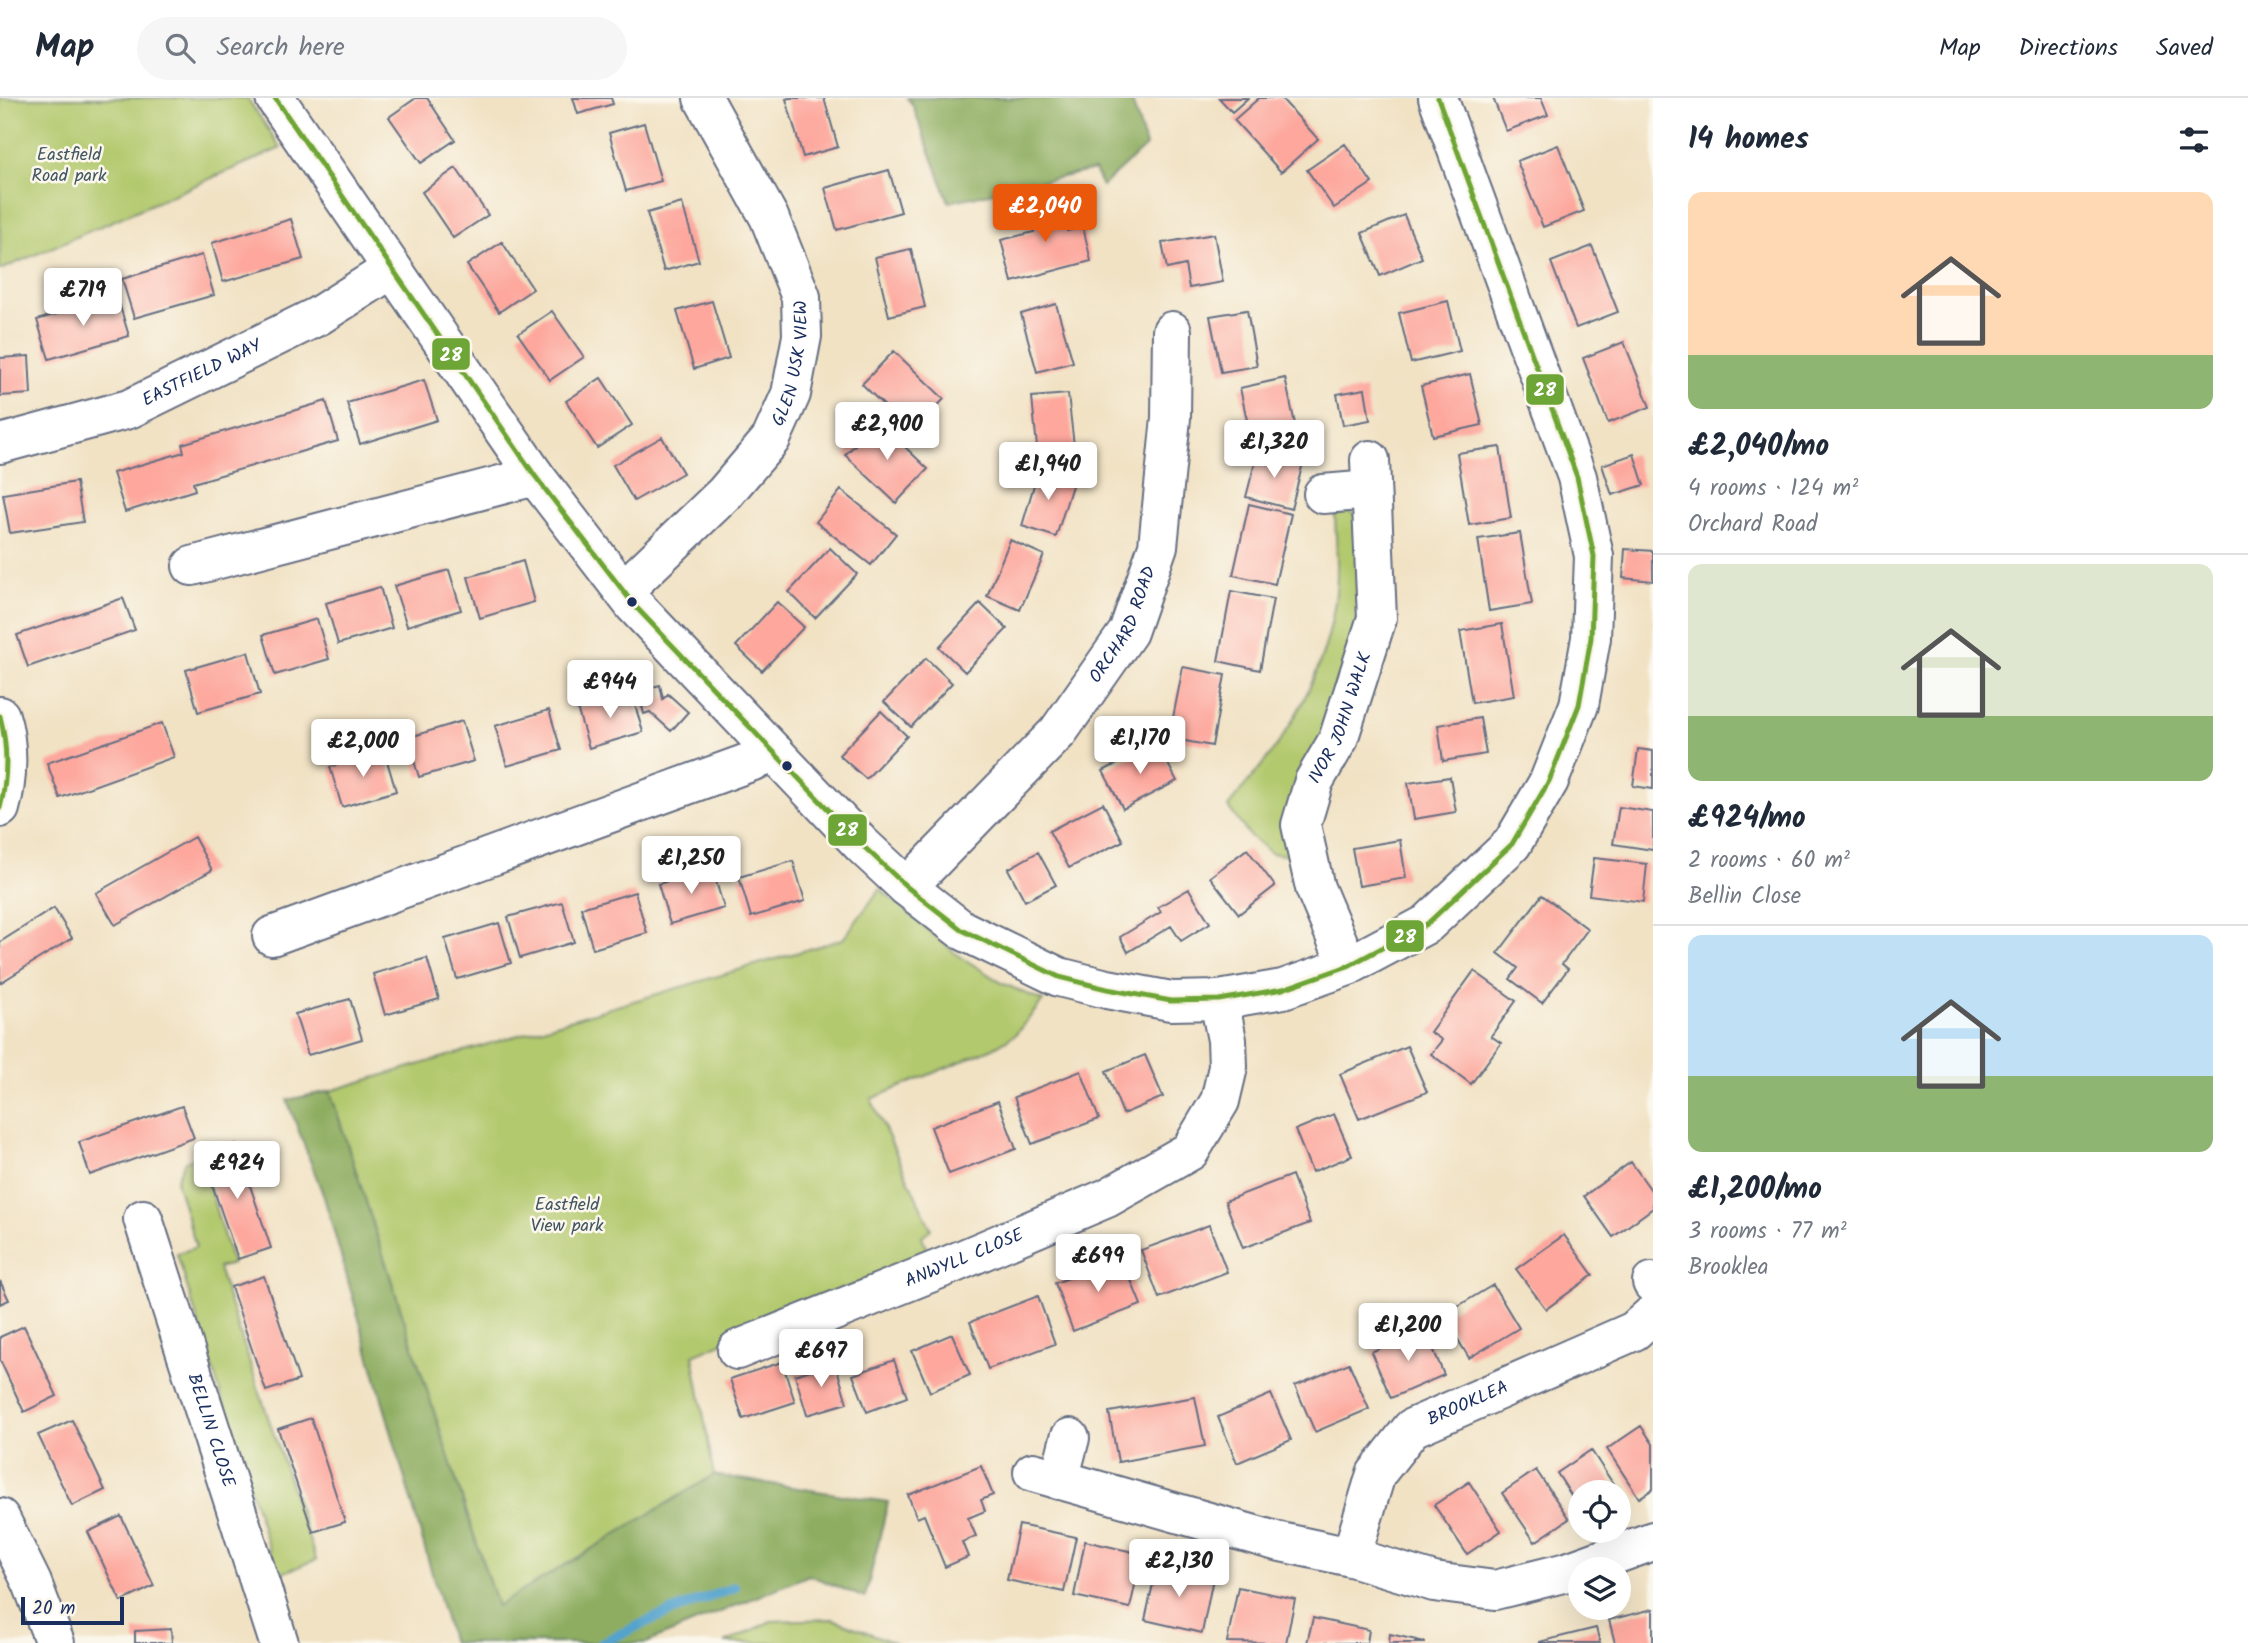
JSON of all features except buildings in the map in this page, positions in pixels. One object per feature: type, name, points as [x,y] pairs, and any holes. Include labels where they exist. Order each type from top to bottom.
[{"type":"street","points":[[275,98],[535,476],[635,605],[862,845],[907,887],[962,930],[1059,977],[1171,1001],[1219,1000],[1283,989],[1348,966],[1427,924],[1512,844],[1549,781],[1579,705],[1591,638],[1594,556],[1577,477],[1438,98]]},
{"type":"street","name":"GLEN USK VIEW","points":[[625,589],[724,494],[771,439],[791,394],[802,336],[801,297],[769,217],[703,98]]},
{"type":"street","name":"EASTFIELD WAY","points":[[0,444],[129,409],[318,316],[392,269]]},
{"type":"street","name":"ORCHARD ROAD","points":[[907,887],[1058,732],[1128,632],[1158,546],[1171,418],[1172,331]]},
{"type":"street","name":"IVOR JOHN WALK","points":[[1323,494],[1370,475],[1377,618],[1338,740],[1314,781],[1301,825],[1315,888],[1348,966]]},
{"type":"street","points":[[192,566],[535,476]]},
{"type":"street","points":[[0,716],[5,731],[5,772],[0,808]]},
{"type":"street","points":[[272,936],[775,753]]},
{"type":"street","name":"ANWYLL CLOSE","points":[[737,1350],[952,1264],[1095,1203],[1190,1151],[1220,1101],[1228,1068],[1227,1040],[1219,1000]]},
{"type":"street","name":"BELLIN CLOSE","points":[[142,1219],[279,1643]]},
{"type":"street","name":"BROOKLEA","points":[[1351,1557],[1376,1474],[1412,1428],[1634,1331],[1653,1293]]},
{"type":"street","points":[[1070,1438],[1046,1476],[1276,1541],[1351,1557],[1434,1582],[1495,1590],[1567,1572],[1653,1541]]},
{"type":"street","points":[[0,1518],[32,1583],[55,1643]]},
{"type":"green space","name":"Eastfield Road park","points":[[0,98],[247,98],[281,148],[0,270]]},
{"type":"green space","points":[[907,98],[1131,98],[1146,146],[1102,186],[1094,170],[949,202],[912,104]]},
{"type":"green space","points":[[1349,511],[1361,520],[1366,598],[1291,856],[1271,853],[1249,835],[1228,807],[1284,735],[1317,671],[1335,601],[1335,515]]},
{"type":"green space","name":"Eastfield View park","points":[[880,889],[955,953],[1002,983],[1043,1001],[1015,1035],[993,1048],[871,1099],[931,1229],[922,1236],[928,1254],[693,1355],[714,1475],[497,1607],[330,1091],[843,939]]},
{"type":"green space","points":[[330,1091],[497,1606],[714,1475],[888,1502],[865,1598],[809,1575],[646,1643],[452,1643],[324,1197],[287,1100]]},
{"type":"green space","points":[[200,1156],[232,1264],[218,1268],[316,1560],[277,1575],[177,1254],[196,1247],[176,1180],[185,1161]]},
{"type":"green space","points":[[833,1619],[895,1643],[725,1643],[771,1621]]},
{"type":"waterway","points":[[601,1643],[735,1587]]},
{"type":"transit line","name":"28","points":[[275,98],[535,476],[634,605],[862,845],[907,887],[962,930],[1059,977],[1171,1001],[1219,1000],[1283,989],[1348,966],[1427,924],[1512,844],[1549,781],[1579,705],[1591,638],[1594,556],[1577,477],[1438,98]]},
{"type":"transit line","name":"28","points":[[0,716],[6,762],[0,808]]}]
